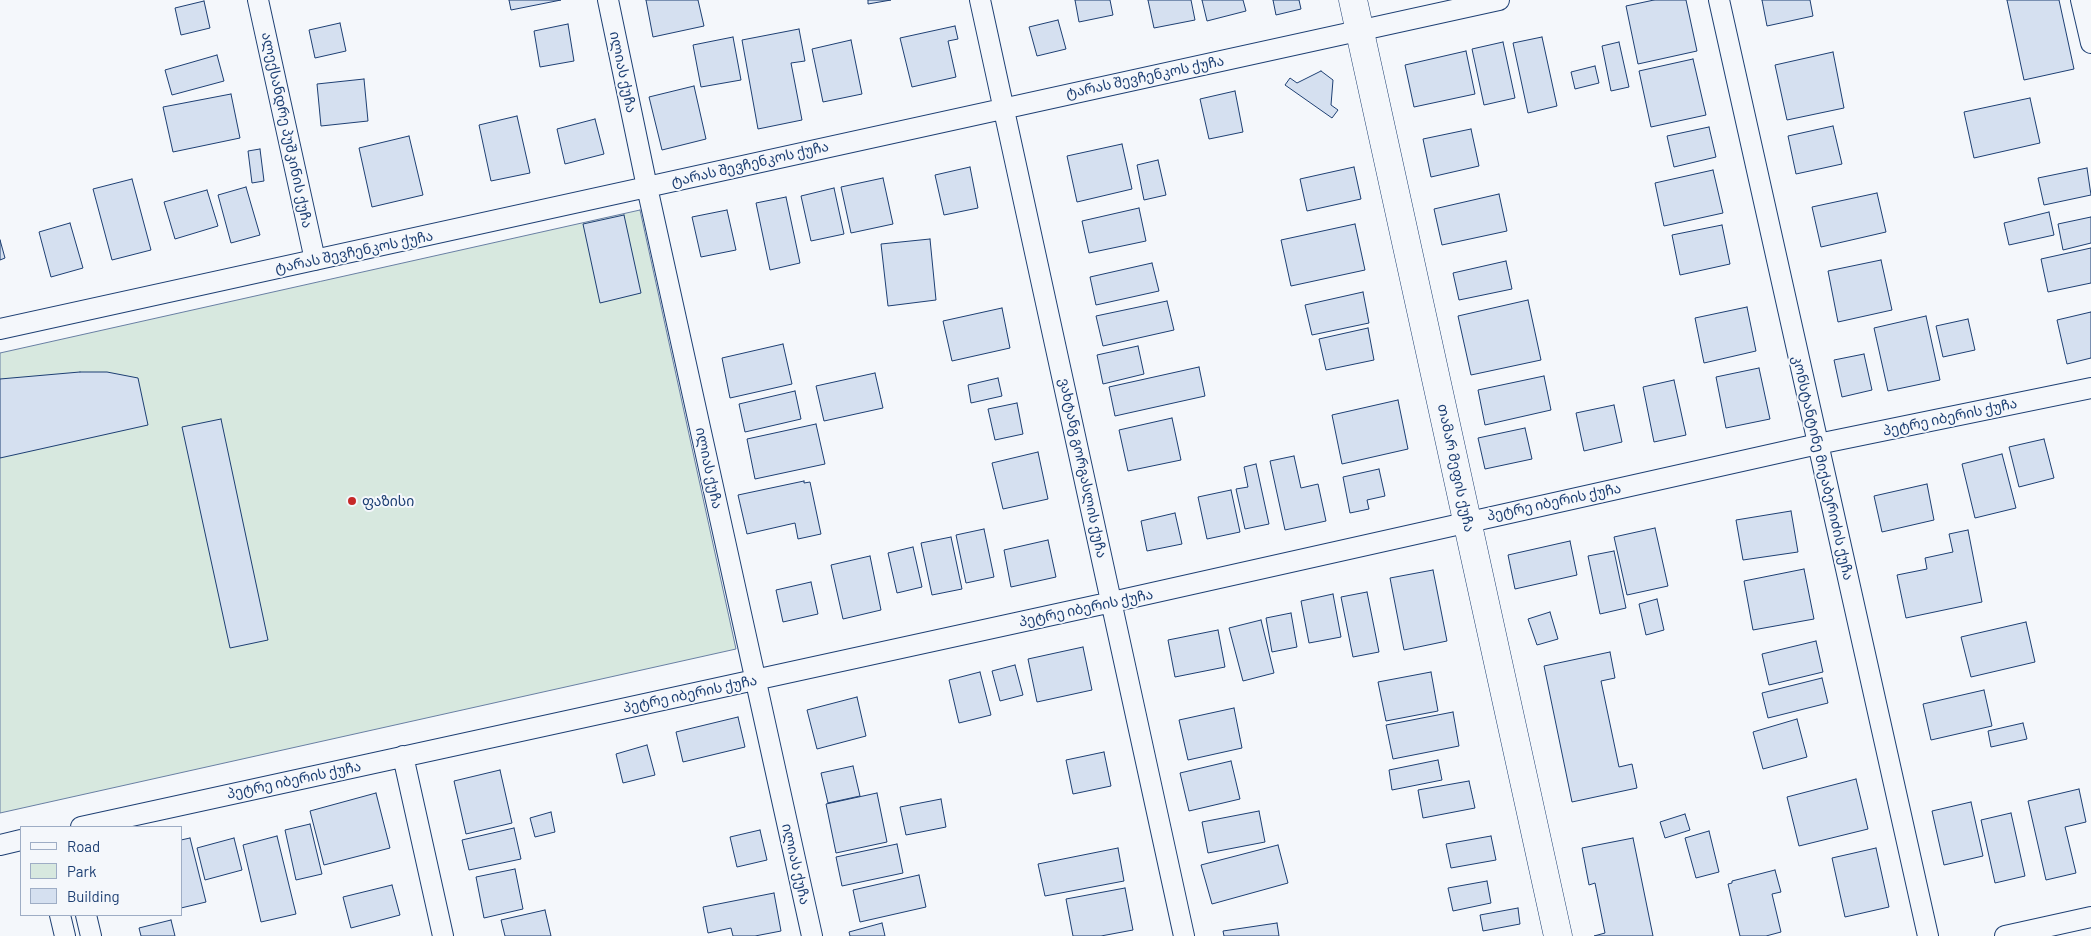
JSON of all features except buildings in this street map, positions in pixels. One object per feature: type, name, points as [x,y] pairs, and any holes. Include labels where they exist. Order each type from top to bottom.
[{"type":"street","name":"ალექსანდრე პუშკინის ქუჩა","points":[[258,0],[315,260]]},
{"type":"street","name":"ილიას ქუჩა","points":[[608,0],[647,187],[812,936]]},
{"type":"street","name":"ვახტანგ გორგასლის ქუჩა","points":[[980,0],[1184,936]]},
{"type":"street","name":"თამარ მეფის ქუჩა","points":[[1353,0],[1558,936]]},
{"type":"street","name":"ტარას შევჩენკოს ქუჩა","points":[[0,329],[1499,0]]},
{"type":"street","name":"კონსტანტინე მიქაბერიძის ქუჩა","points":[[1719,0],[1928,936]]},
{"type":"street","points":[[2081,0],[2091,43]]},
{"type":"street","name":"პეტრე იბერის ქუჩა","points":[[86,826],[1112,602],[1818,444],[2091,388]]},
{"type":"street","points":[[403,756],[443,936]]},
{"type":"street","points":[[0,845],[20,840]]},
{"type":"street","points":[[60,916],[65,936]]},
{"type":"street","points":[[86,916],[91,936]]},
{"type":"street","points":[[2006,936],[2091,918]]},
{"type":"green space","name":"ფაზისი","points":[[640,210],[736,649],[0,813],[0,353]]},
{"type":"place","name":"ფაზისი","points":[[352,501]]}]
